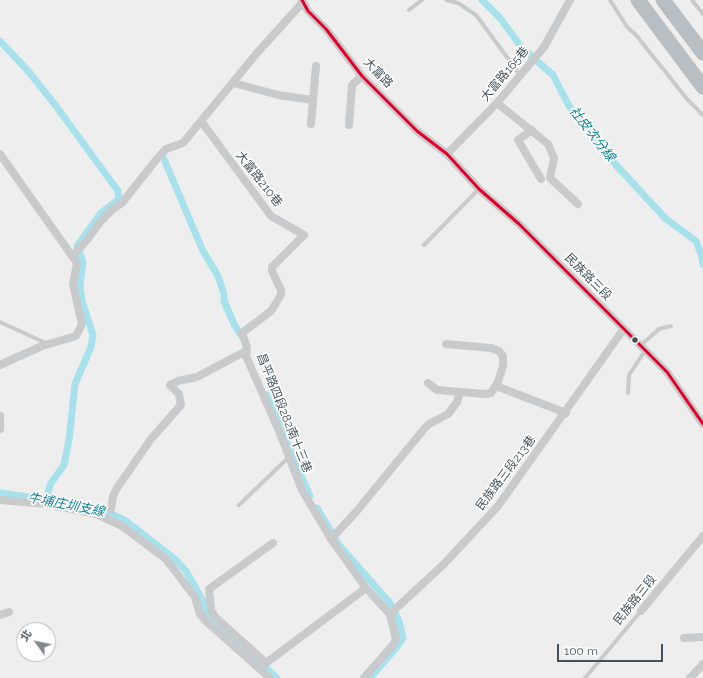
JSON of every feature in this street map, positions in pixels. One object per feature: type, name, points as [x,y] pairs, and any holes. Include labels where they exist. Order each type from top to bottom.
[{"type":"highway","points":[[638,0],[703,87]]},
{"type":"highway","points":[[663,0],[703,53]]},
{"type":"street","name":"大富路165巷","points":[[447,154],[497,103],[544,47],[570,0]]},
{"type":"street","name":"大富路","points":[[302,1],[362,76],[417,131],[447,154]]},
{"type":"street","points":[[74,254],[101,221],[113,209],[122,203],[166,149],[183,143],[302,1]]},
{"type":"street","points":[[311,124],[316,66]]},
{"type":"street","points":[[349,125],[352,84],[362,76]]},
{"type":"street","points":[[234,83],[278,95],[313,100]]},
{"type":"street","points":[[497,103],[548,144],[554,158],[550,178],[578,204]]},
{"type":"street","name":"大富路210巷","points":[[201,121],[271,216],[304,235],[272,267],[272,271],[281,290],[281,295],[271,311],[242,333],[247,347],[246,351]]},
{"type":"street","points":[[532,130],[518,140],[541,179]]},
{"type":"street","points":[[0,154],[74,254],[77,263],[73,284],[82,324],[76,336],[48,344],[0,365]]},
{"type":"street","name":"民族路三段","points":[[447,154],[479,189],[519,224],[674,380],[703,424]]},
{"type":"street","name":"民族路三段213巷","points":[[390,614],[444,564],[498,506],[566,413],[623,330]]},
{"type":"street","points":[[428,382],[437,390],[485,394],[492,393],[496,386],[503,366],[503,356],[499,351],[480,346],[446,344]]},
{"type":"street","name":"昌平路四段282南十三巷","points":[[110,515],[113,496],[117,488],[151,439],[181,405],[179,394],[170,385],[178,381],[197,377],[246,351],[302,490],[331,539],[366,588],[390,614],[396,639],[393,645],[364,678]]},
{"type":"street","points":[[496,386],[566,413]]},
{"type":"street","points":[[331,539],[356,512],[424,429],[429,424],[448,414],[456,402],[460,392]]},
{"type":"street","points":[[0,416],[0,429]]},
{"type":"street","points":[[0,500],[47,504],[110,515],[122,526],[166,559],[202,593],[215,617],[266,663],[366,588]]},
{"type":"street","name":"民族路三段","points":[[641,611],[703,536]]},
{"type":"street","points":[[270,678],[200,614],[202,593],[273,542]]},
{"type":"street","points":[[0,615],[9,612]]},
{"type":"street","points":[[684,638],[703,638]]},
{"type":"street","points":[[690,678],[703,664]]},
{"type":"lane","points":[[409,10],[422,0]]},
{"type":"lane","points":[[446,0],[458,3],[476,15],[520,76]]},
{"type":"lane","points":[[610,0],[627,27],[636,35],[687,99],[703,115]]},
{"type":"lane","points":[[692,0],[703,14]]},
{"type":"lane","points":[[424,245],[479,189]]},
{"type":"lane","points":[[0,322],[48,344]]},
{"type":"lane","points":[[628,393],[629,375],[642,349],[659,329],[671,326]]},
{"type":"lane","points":[[239,504],[289,457]]},
{"type":"lane","name":"民族路三段","points":[[585,678],[641,611]]},
{"type":"waterway","name":"社皮次分線","points":[[482,0],[500,18],[522,48],[553,75],[569,106],[617,166],[666,219],[696,241],[703,264]]},
{"type":"waterway","points":[[0,41],[29,72],[56,106],[118,191],[119,199],[101,213],[77,246],[83,262],[80,285],[82,301],[93,335],[91,347],[75,384],[69,440],[64,465],[51,483],[48,492],[50,500]]},
{"type":"waterway","points":[[163,157],[203,251],[218,276],[224,294],[224,301],[235,326],[243,338]]},
{"type":"waterway","points":[[267,395],[310,496]]},
{"type":"waterway","name":"牛埔庄圳支線","points":[[0,493],[101,509],[126,521],[176,560],[186,571],[203,601],[205,613],[277,678]]},
{"type":"waterway","points":[[317,508],[339,545],[390,603],[399,621],[403,638],[370,678]]},
{"type":"transit line","points":[[302,0],[308,11],[326,29],[362,76],[417,131],[447,154],[479,189],[519,224],[667,372],[703,424]]}]
